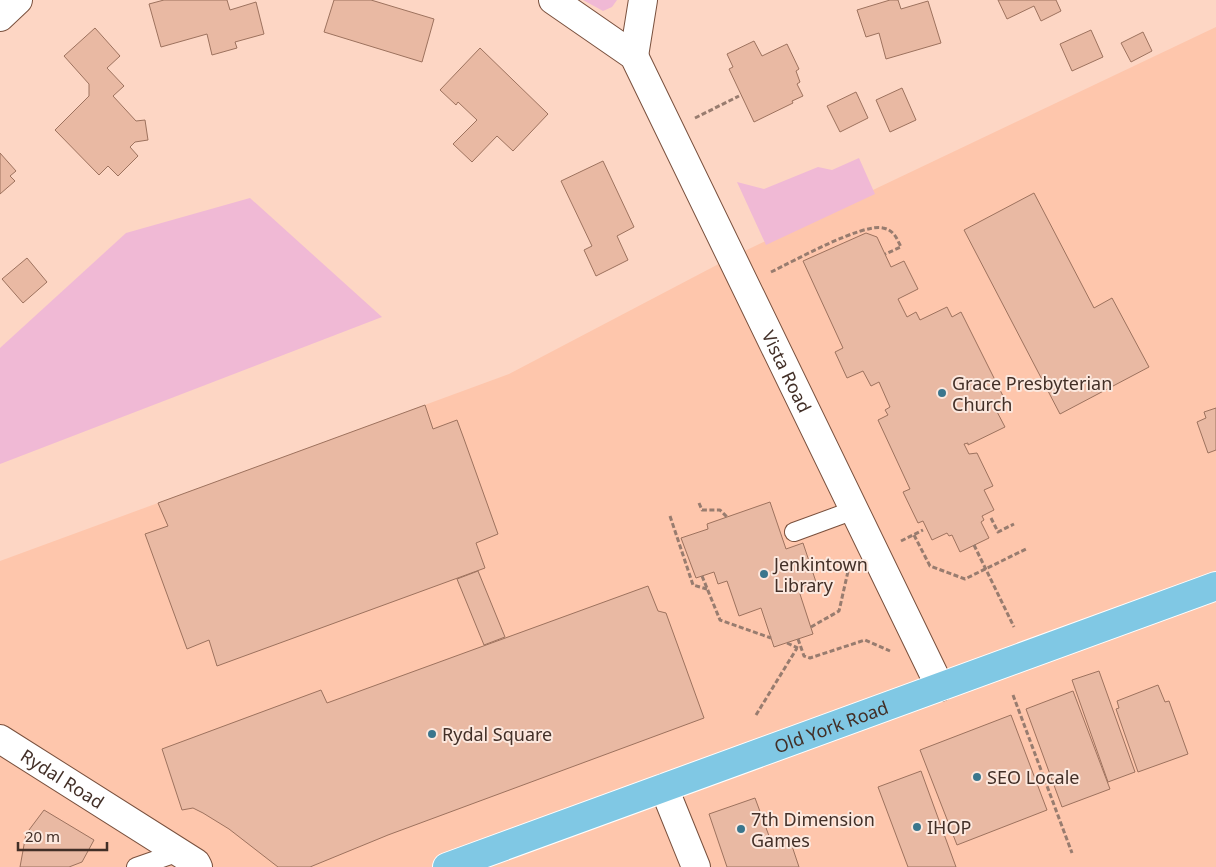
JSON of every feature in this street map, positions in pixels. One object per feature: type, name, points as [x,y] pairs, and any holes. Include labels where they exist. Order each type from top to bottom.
[{"type":"highway","name":"Old York Road","points":[[446,867],[1216,586]]},
{"type":"street","points":[[0,17],[18,0]]},
{"type":"street","name":"Vista Road","points":[[553,0],[634,56],[940,687]]},
{"type":"street","points":[[634,56],[643,0]]},
{"type":"street","name":"Rydal Road","points":[[0,739],[188,860]]},
{"type":"street","points":[[664,788],[696,867]]},
{"type":"lane","points":[[794,532],[854,510]]},
{"type":"lane","points":[[136,867],[188,860]]},
{"type":"path","points":[[692,119],[740,96]]},
{"type":"path","points":[[767,274],[866,228],[884,228],[894,233],[901,247],[885,254]]},
{"type":"path","points":[[699,503],[702,510],[720,510],[727,517]]},
{"type":"path","points":[[670,516],[694,585],[708,589]]},
{"type":"path","points":[[991,518],[998,532],[1014,524]]},
{"type":"path","points":[[898,542],[923,530]]},
{"type":"path","points":[[914,535],[930,566],[965,579],[1026,549]]},
{"type":"path","points":[[974,545],[1014,627]]},
{"type":"path","points":[[811,627],[839,611],[850,563]]},
{"type":"path","points":[[702,576],[720,620],[771,638]]},
{"type":"path","points":[[798,639],[804,656],[810,658],[865,640],[897,653]]},
{"type":"path","points":[[787,643],[802,650]]},
{"type":"path","points":[[756,716],[797,648]]},
{"type":"path","points":[[1013,695],[1072,853]]},
{"type":"shaded area","points":[[583,0],[617,0],[612,7],[603,11]]},
{"type":"shaded area","points":[[1216,27],[1216,867],[0,867],[0,561],[509,374],[732,257]]},
{"type":"shaded area","points":[[859,158],[875,194],[766,245],[737,182],[764,189],[818,167],[832,170]]},
{"type":"shaded area","points":[[250,198],[382,317],[0,464],[0,348],[126,233]]},
{"type":"building","points":[[164,0],[227,0],[230,10],[256,2],[264,34],[235,42],[237,48],[212,55],[207,34],[161,47],[149,4]]},
{"type":"building","points":[[334,0],[371,0],[434,19],[422,62],[324,32]]},
{"type":"building","points":[[890,0],[898,0],[901,9],[928,1],[941,43],[886,59],[879,33],[866,37],[857,10]]},
{"type":"building","points":[[998,0],[1056,0],[1061,11],[1041,21],[1034,6],[1007,19]]},
{"type":"building","points":[[95,28],[120,56],[107,68],[124,86],[113,96],[136,121],[145,120],[148,140],[135,142],[130,147],[138,156],[118,176],[108,166],[99,175],[55,130],[89,96],[89,84],[64,56]]},
{"type":"building","points":[[1091,30],[1103,57],[1072,71],[1060,44]]},
{"type":"building","points":[[1143,32],[1152,51],[1131,62],[1121,43]]},
{"type":"building","points":[[754,41],[762,56],[787,44],[799,69],[796,71],[800,82],[797,84],[803,96],[754,122],[729,69],[733,67],[727,54]]},
{"type":"building","points":[[480,48],[548,114],[513,151],[497,136],[472,162],[453,144],[477,120],[458,102],[456,105],[440,90]]},
{"type":"building","points":[[902,88],[916,120],[890,132],[876,100]]},
{"type":"building","points":[[856,92],[868,118],[840,132],[827,106]]},
{"type":"building","points":[[0,153],[16,171],[10,176],[15,181],[0,194]]},
{"type":"building","points":[[603,161],[634,227],[617,236],[628,260],[596,276],[584,250],[592,246],[561,181]]},
{"type":"building","points":[[1034,193],[1094,308],[1112,298],[1149,367],[1060,414],[964,230]]},
{"type":"building","name":"Grace Presbyterian Church","points":[[866,233],[877,237],[891,267],[904,261],[918,289],[898,299],[907,317],[916,312],[920,320],[947,307],[952,317],[961,312],[1005,400],[994,406],[1005,427],[968,445],[968,443],[964,444],[969,454],[977,453],[993,486],[984,490],[994,510],[982,516],[984,520],[981,522],[989,538],[960,552],[952,535],[949,536],[947,533],[932,540],[923,521],[918,523],[903,492],[910,489],[878,420],[888,415],[885,410],[890,407],[879,382],[871,386],[863,371],[847,378],[835,352],[843,348],[803,261]]},
{"type":"building","points":[[27,258],[47,282],[23,303],[2,279]]},
{"type":"building","points":[[425,405],[433,429],[457,420],[464,439],[498,534],[476,543],[485,568],[217,666],[209,640],[187,649],[145,534],[168,526],[158,503]]},
{"type":"building","points":[[1216,408],[1216,450],[1208,453],[1197,422],[1206,418],[1204,412]]},
{"type":"building","name":"Jenkintown Library","points":[[770,502],[786,549],[803,543],[816,582],[798,588],[813,634],[774,647],[761,608],[739,616],[727,581],[718,584],[714,572],[696,578],[681,538],[708,529],[707,524]]},
{"type":"building","points":[[478,571],[505,637],[484,645],[457,579]]},
{"type":"building","name":"Rydal Square","points":[[648,586],[658,611],[666,613],[704,718],[388,835],[310,867],[278,867],[229,829],[203,813],[193,808],[182,810],[162,749],[321,690],[327,703]]},
{"type":"building","points":[[1099,671],[1135,772],[1108,782],[1072,680]]},
{"type":"building","points":[[1158,685],[1165,702],[1169,701],[1188,754],[1138,772],[1116,709],[1119,708],[1117,701]]},
{"type":"building","points":[[1073,691],[1110,789],[1062,807],[1026,709]]},
{"type":"building","points":[[1011,715],[1047,810],[957,845],[920,750]]},
{"type":"building","name":"IHOP","points":[[921,771],[956,867],[908,867],[878,787]]},
{"type":"building","points":[[755,798],[772,844],[789,837],[799,867],[727,867],[709,814]]},
{"type":"building","points":[[44,810],[94,840],[82,862],[69,867],[20,867],[26,834]]},
{"type":"place","name":"Grace Presbyterian Church","points":[[942,393]]},
{"type":"place","name":"Jenkintown Library","points":[[764,574]]},
{"type":"place","name":"Rydal Square","points":[[432,734]]},
{"type":"place","name":"SEO Locale","points":[[977,777]]},
{"type":"place","name":"IHOP","points":[[917,827]]},
{"type":"place","name":"7th Dimension Games","points":[[741,829]]}]
